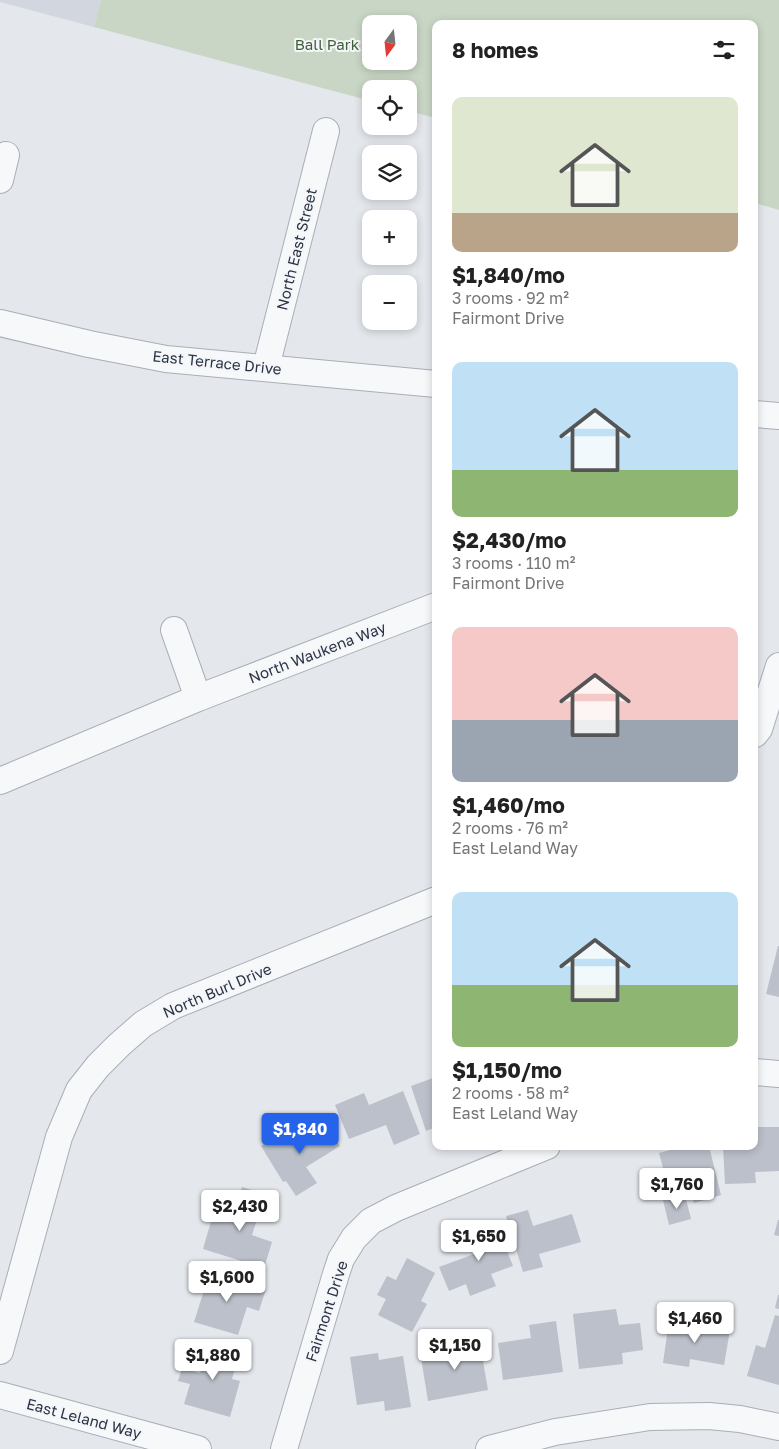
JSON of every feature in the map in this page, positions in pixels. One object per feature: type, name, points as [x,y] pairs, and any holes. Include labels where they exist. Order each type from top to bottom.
[{"type":"street","name":"North East Street","points":[[266,367],[326,131]]},
{"type":"street","name":"East Terrace Drive","points":[[0,322],[90,344],[166,359],[432,384]]},
{"type":"street","points":[[758,414],[779,416]]},
{"type":"street","name":"North Waukena Way","points":[[0,781],[198,698],[432,608]]},
{"type":"street","points":[[174,630],[198,698]]},
{"type":"street","points":[[758,730],[779,666]]},
{"type":"street","name":"North Burl Drive","points":[[0,1350],[59,1137],[79,1090],[98,1066],[143,1024],[173,1006],[432,902]]},
{"type":"street","points":[[758,1072],[779,1074]]},
{"type":"street","name":"Fairmont Drive","points":[[284,1449],[336,1274],[341,1259],[354,1238],[371,1221],[396,1208],[537,1150]]},
{"type":"street","name":"East Leland Way","points":[[0,1395],[198,1449]]},
{"type":"street","points":[[489,1449],[555,1432],[650,1417],[717,1417],[740,1419],[779,1428]]},
{"type":"shaded area","points":[[0,0],[101,0],[94,27],[0,2]]},
{"type":"green space","name":"Ball Park","points":[[101,0],[779,0],[779,210],[758,204],[758,20],[432,20],[432,117],[417,113],[417,80],[362,80],[362,99],[94,27]]},
{"type":"building","points":[[779,946],[779,997],[766,994]]},
{"type":"building","points":[[432,1078],[432,1129],[426,1131],[411,1086]]},
{"type":"building","points":[[403,1091],[420,1134],[394,1145],[386,1125],[349,1139],[335,1105],[364,1093],[369,1105]]},
{"type":"building","points":[[325,1121],[340,1146],[306,1167],[317,1183],[296,1196],[286,1181],[283,1182],[261,1146],[291,1127],[298,1138]]},
{"type":"building","points":[[758,1127],[779,1127],[779,1171],[755,1172],[756,1183],[725,1184],[723,1150],[758,1150]]},
{"type":"building","points":[[671,1150],[710,1150],[721,1195],[694,1203],[687,1178],[667,1183],[659,1153]]},
{"type":"building","points":[[242,1187],[265,1194],[252,1235],[272,1242],[264,1268],[203,1249],[214,1211],[233,1217]]},
{"type":"building","points":[[685,1195],[691,1219],[669,1225],[663,1200]]},
{"type":"building","points":[[528,1210],[533,1226],[572,1214],[581,1242],[539,1254],[543,1267],[523,1272],[506,1216]]},
{"type":"building","points":[[779,1220],[779,1236],[774,1235]]},
{"type":"building","points":[[495,1221],[513,1266],[491,1274],[496,1286],[470,1296],[466,1284],[449,1291],[439,1267],[477,1253],[469,1232]]},
{"type":"building","points":[[407,1258],[435,1273],[421,1301],[427,1304],[412,1332],[378,1315],[386,1299],[377,1295],[387,1276],[396,1280]]},
{"type":"building","points":[[210,1271],[266,1289],[259,1311],[247,1307],[238,1335],[194,1322]]},
{"type":"building","points":[[779,1295],[779,1309],[775,1308]]},
{"type":"building","points":[[616,1309],[619,1325],[640,1323],[643,1350],[622,1353],[623,1364],[579,1369],[573,1314]]},
{"type":"building","points":[[775,1315],[779,1316],[779,1385],[747,1376],[756,1345],[765,1348]]},
{"type":"building","points":[[556,1321],[563,1372],[503,1380],[498,1343],[531,1338],[529,1325]]},
{"type":"building","points":[[669,1321],[730,1330],[724,1365],[690,1359],[689,1367],[663,1363]]},
{"type":"building","points":[[479,1338],[488,1390],[428,1401],[421,1358],[454,1352],[452,1342]]},
{"type":"building","points":[[209,1342],[240,1351],[232,1379],[240,1381],[230,1417],[184,1404],[190,1384],[178,1381],[182,1368],[200,1373]]},
{"type":"building","points":[[378,1353],[379,1360],[403,1356],[411,1407],[385,1411],[384,1401],[357,1405],[350,1357]]}]
